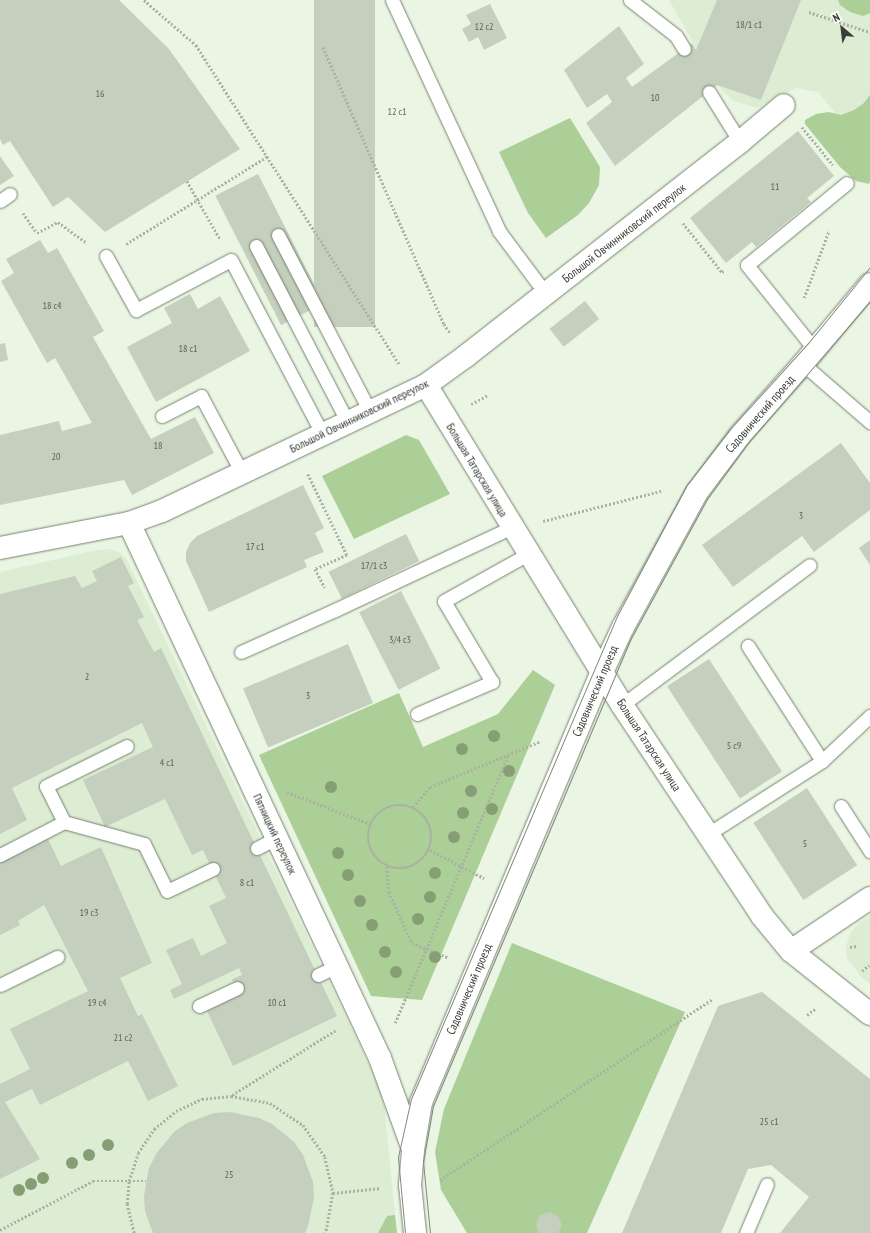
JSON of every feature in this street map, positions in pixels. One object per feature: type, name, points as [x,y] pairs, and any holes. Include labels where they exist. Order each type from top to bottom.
[{"type":"street","name":"Большой Овчинниковский переулок","points":[[0,548],[129,523],[162,511],[426,385],[546,294],[740,142],[784,105]]},
{"type":"street","name":"Садовнический проезд","points":[[415,1233],[410,1185],[413,1150],[421,1102],[602,672],[623,627],[697,492],[739,436],[809,357],[870,284]]},
{"type":"street","name":"Большая Татарская улица","points":[[426,385],[528,554],[622,705],[755,906],[791,951],[870,1014]]},
{"type":"street","name":"Пятницкий переулок","points":[[129,523],[277,838],[327,970],[360,1016],[380,1058],[413,1150]]},
{"type":"street","points":[[791,951],[870,898]]},
{"type":"lane","points":[[392,0],[499,231],[546,294]]},
{"type":"lane","points":[[630,0],[676,36],[684,49]]},
{"type":"lane","points":[[709,92],[740,142]]},
{"type":"lane","points":[[847,183],[747,265],[809,357],[870,422]]},
{"type":"lane","points":[[278,235],[370,412]]},
{"type":"lane","points":[[256,246],[348,423]]},
{"type":"lane","points":[[106,256],[136,310],[231,260],[323,435]]},
{"type":"lane","points":[[162,416],[202,396],[242,473]]},
{"type":"lane","points":[[241,652],[335,610],[512,527]]},
{"type":"lane","points":[[417,714],[492,682],[444,601],[528,554]]},
{"type":"lane","points":[[622,705],[810,564]]},
{"type":"lane","points":[[748,646],[822,761]]},
{"type":"lane","points":[[708,834],[822,761],[870,716]]},
{"type":"lane","points":[[64,822],[46,786],[127,746]]},
{"type":"lane","points":[[841,806],[870,851]]},
{"type":"lane","points":[[0,855],[64,822],[144,844],[166,891],[212,869]]},
{"type":"lane","points":[[257,848],[277,838]]},
{"type":"lane","points":[[0,985],[57,957]]},
{"type":"lane","points":[[199,1006],[237,988]]},
{"type":"lane","points":[[746,1233],[767,1184]]},
{"type":"path","points":[[144,0],[196,45],[400,365]]},
{"type":"path","points":[[809,12],[870,32]]},
{"type":"path","points":[[323,47],[449,332]]},
{"type":"path","points":[[798,122],[847,183]]},
{"type":"path","points":[[5,198],[37,234],[58,222],[106,256],[268,156]]},
{"type":"path","points":[[188,180],[231,260]]},
{"type":"path","points":[[682,222],[722,272],[747,265]]},
{"type":"path","points":[[809,304],[804,298],[831,226]]},
{"type":"path","points":[[471,404],[488,395]]},
{"type":"path","points":[[307,473],[346,555],[316,569],[335,610]]},
{"type":"path","points":[[543,521],[662,491]]},
{"type":"path","points":[[413,807],[430,788],[541,741]]},
{"type":"path","points":[[380,1058],[508,754]]},
{"type":"path","points":[[249,777],[370,824]]},
{"type":"path","points":[[403,804],[413,807],[421,812],[428,820],[432,830],[430,850],[424,859],[407,868],[397,870],[387,867],[378,861],[370,849],[367,834],[370,824],[379,812],[392,805],[403,804]]},
{"type":"path","points":[[430,850],[484,878]]},
{"type":"path","points":[[387,867],[389,892],[412,942],[450,958]]},
{"type":"path","points":[[858,973],[869,965]]},
{"type":"path","points":[[436,1182],[712,999]]},
{"type":"path","points":[[807,1015],[818,1006]]},
{"type":"path","points":[[231,1096],[360,1016]]},
{"type":"path","points":[[134,1233],[127,1204],[129,1180],[138,1153],[154,1129],[176,1111],[202,1099],[231,1096],[270,1103],[303,1125],[324,1157],[333,1193],[328,1230],[326,1233]]},
{"type":"path","points":[[0,1230],[93,1181],[146,1181]]},
{"type":"path","points":[[333,1193],[383,1187]]},
{"type":"shaded area","points":[[669,0],[870,0],[870,156],[818,92],[796,88],[758,108],[733,101],[717,85]]},
{"type":"shaded area","points":[[110,549],[121,553],[127,560],[383,1094],[397,1233],[0,1233],[0,572],[97,550]]},
{"type":"shaded area","points":[[870,916],[870,984],[861,977],[847,958],[846,947],[850,933],[859,923]]},
{"type":"green space","points":[[838,0],[870,0],[870,13],[863,16],[850,12],[840,5]]},
{"type":"green space","points":[[870,95],[869,184],[856,181],[840,167],[805,124],[805,120],[816,114],[829,112],[841,115],[854,110],[864,103]]},
{"type":"green space","points":[[570,118],[600,167],[599,185],[589,203],[578,215],[546,238],[528,213],[499,152]]},
{"type":"green space","points":[[406,435],[419,440],[450,494],[354,539],[322,476]]},
{"type":"green space","points":[[533,670],[555,685],[422,1000],[371,996],[259,755],[399,693],[423,747],[498,714]]},
{"type":"green space","points":[[512,943],[685,1012],[587,1233],[467,1233],[441,1190],[435,1152],[444,1109]]},
{"type":"green space","points":[[395,1215],[397,1233],[378,1233],[387,1216]]},
{"type":"building","points":[[0,0],[119,0],[169,49],[240,149],[105,232],[68,197],[53,207],[10,141],[3,145],[0,139]]},
{"type":"building","points":[[314,0],[375,0],[375,327],[314,327]]},
{"type":"building","points":[[717,0],[801,0],[761,100],[717,85],[615,166],[586,123],[612,102],[607,94],[587,108],[564,70],[619,26],[644,64],[626,78],[632,87],[692,43],[696,50]]},
{"type":"building","points":[[490,4],[507,38],[484,50],[478,37],[469,42],[462,29],[471,24],[466,15]]},
{"type":"building","points":[[798,131],[834,176],[807,198],[811,202],[756,247],[752,242],[726,263],[690,218]]},
{"type":"building","points":[[0,156],[14,176],[0,185]]},
{"type":"building","points":[[258,174],[324,303],[281,325],[215,196]]},
{"type":"building","points":[[40,240],[48,253],[57,248],[104,331],[93,337],[151,439],[195,417],[214,453],[132,495],[124,480],[0,505],[0,435],[59,421],[62,431],[92,423],[55,358],[47,363],[1,281],[14,273],[6,259]]},
{"type":"building","points":[[190,294],[198,309],[220,296],[250,351],[156,402],[127,347],[172,323],[164,308]]},
{"type":"building","points":[[585,301],[599,319],[564,347],[550,329]]},
{"type":"building","points":[[5,343],[8,360],[0,362],[0,344]]},
{"type":"building","points":[[841,443],[870,483],[870,510],[814,552],[802,536],[733,587],[702,545]]},
{"type":"building","points":[[303,485],[324,528],[315,533],[324,552],[304,560],[307,567],[209,612],[186,561],[186,552],[190,543],[197,536]]},
{"type":"building","points":[[406,534],[419,561],[342,599],[329,572]]},
{"type":"building","points":[[870,540],[870,565],[859,548]]},
{"type":"building","points":[[121,557],[134,583],[128,586],[144,617],[137,620],[154,652],[161,648],[337,1016],[233,1066],[207,1011],[240,995],[232,979],[242,975],[239,968],[174,999],[170,990],[182,984],[166,950],[193,938],[201,956],[227,943],[209,906],[226,898],[203,850],[192,855],[165,799],[105,827],[83,780],[153,747],[142,723],[12,788],[27,820],[0,834],[0,594],[75,576],[82,588],[97,581],[92,571]]},
{"type":"building","points":[[401,591],[440,669],[399,690],[359,612]]},
{"type":"building","points":[[348,644],[373,703],[268,747],[243,689]]},
{"type":"building","points":[[709,659],[782,771],[740,799],[667,686]]},
{"type":"building","points":[[807,788],[857,865],[803,900],[753,823]]},
{"type":"building","points":[[48,839],[61,866],[101,847],[152,963],[120,978],[138,1016],[142,1014],[178,1086],[148,1101],[128,1061],[40,1105],[32,1089],[5,1102],[40,1159],[0,1179],[0,1084],[30,1069],[10,1029],[88,991],[44,905],[18,921],[20,925],[0,935],[0,863]]},
{"type":"building","points":[[762,992],[870,1079],[870,1233],[780,1233],[809,1197],[771,1165],[748,1169],[721,1233],[622,1233],[718,1006]]},
{"type":"building","points":[[230,1112],[259,1118],[272,1124],[294,1142],[303,1155],[313,1182],[314,1198],[305,1233],[153,1233],[145,1211],[144,1196],[149,1168],[156,1154],[174,1132],[187,1123],[214,1113]]},
{"type":"building","points":[[550,1212],[559,1217],[562,1226],[558,1233],[538,1233],[536,1223],[540,1215]]},
{"type":"tram line","points":[[405,1233],[398,1157],[411,1099],[617,616],[686,486],[731,428],[809,342],[870,267]]},
{"type":"tram line","points":[[430,1233],[423,1162],[433,1106],[630,640],[707,499],[748,443],[870,301]]}]
